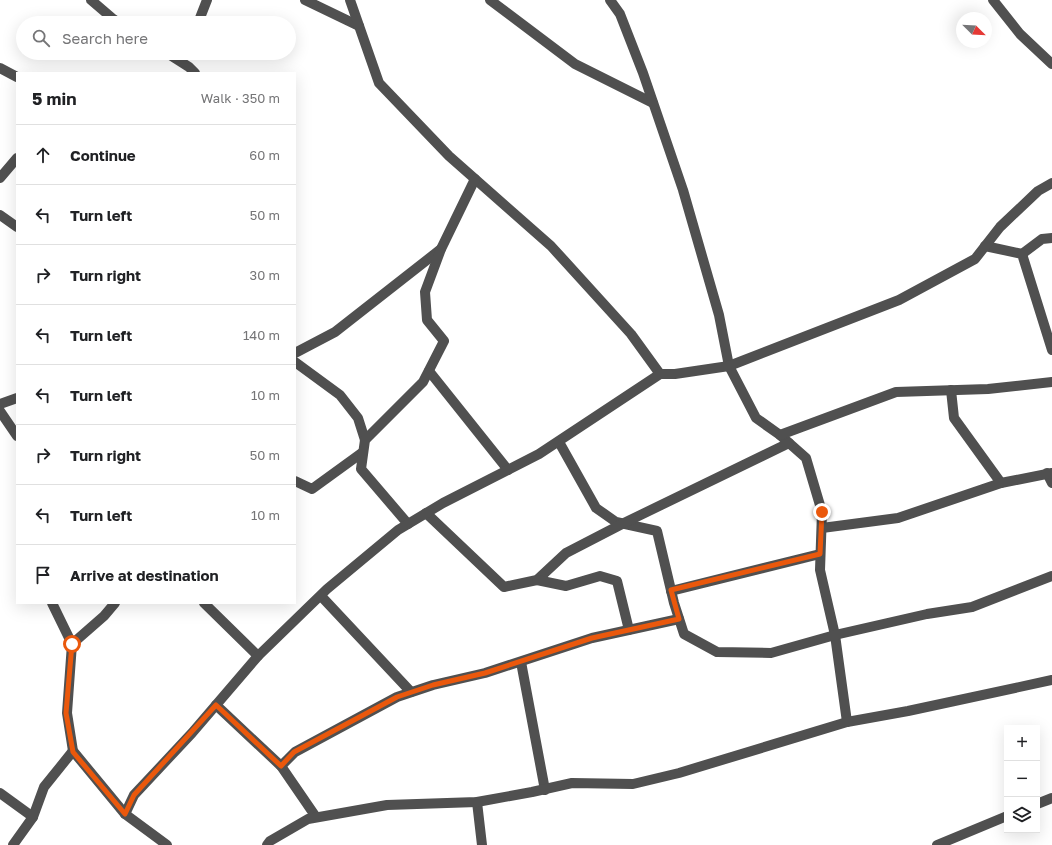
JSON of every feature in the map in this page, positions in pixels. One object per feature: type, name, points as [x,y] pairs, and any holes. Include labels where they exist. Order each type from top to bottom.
[{"type":"street","points":[[92,0],[110,16]]},
{"type":"street","points":[[201,16],[207,0]]},
{"type":"street","points":[[305,0],[359,26]]},
{"type":"street","points":[[350,0],[379,83],[449,156],[551,246],[631,334],[660,374]]},
{"type":"street","points":[[490,0],[575,64],[653,103]]},
{"type":"street","points":[[610,0],[620,14],[643,72],[683,190],[717,308],[729,366],[756,418],[780,435],[806,458],[822,512],[820,570],[835,635],[847,722]]},
{"type":"street","points":[[993,0],[1020,34],[1052,64]]},
{"type":"street","points":[[185,60],[194,72]]},
{"type":"street","points":[[0,68],[16,76]]},
{"type":"street","points":[[0,178],[16,159]]},
{"type":"street","points":[[365,440],[423,382],[444,341],[427,320],[426,292],[440,249],[475,179]]},
{"type":"street","points":[[125,814],[134,795],[216,705],[258,656],[320,596],[398,530],[443,503],[540,454],[660,374],[675,374],[729,366],[899,300],[975,259],[1000,228],[1038,191],[1052,183]]},
{"type":"street","points":[[0,215],[16,226]]},
{"type":"street","points":[[985,246],[1022,254],[1042,239],[1052,238]]},
{"type":"street","points":[[296,352],[335,332],[440,249]]},
{"type":"street","points":[[1022,254],[1052,350]]},
{"type":"street","points":[[296,363],[340,395],[358,418],[365,440],[361,469],[408,524]]},
{"type":"street","points":[[429,371],[508,470]]},
{"type":"street","points":[[780,435],[896,392],[988,389],[1052,382]]},
{"type":"street","points":[[951,390],[954,418],[1001,483]]},
{"type":"street","points":[[0,404],[16,398]]},
{"type":"street","points":[[0,411],[16,435]]},
{"type":"street","points":[[559,442],[596,508],[616,522],[657,530],[671,590],[684,634],[717,652],[771,653],[835,635],[927,614],[972,607],[1052,576]]},
{"type":"street","points":[[536,580],[566,553],[624,523],[789,443]]},
{"type":"street","points":[[296,481],[312,488],[363,452]]},
{"type":"street","points":[[822,528],[898,518],[1001,483],[1050,473],[1052,483]]},
{"type":"street","points":[[426,513],[504,587],[536,580],[566,586],[600,576],[617,581],[629,630]]},
{"type":"street","points":[[671,590],[820,554]]},
{"type":"street","points":[[320,596],[410,692]]},
{"type":"street","points":[[52,604],[72,644],[66,713],[73,752],[125,814],[167,845]]},
{"type":"street","points":[[72,644],[104,616],[114,604]]},
{"type":"street","points":[[205,604],[258,656]]},
{"type":"street","points":[[281,766],[294,752],[397,697],[410,692],[485,673],[592,638],[679,619]]},
{"type":"street","points":[[521,662],[545,790]]},
{"type":"street","points":[[267,845],[270,841],[308,819],[387,805],[477,802],[545,790],[572,783],[633,784],[680,773],[847,722],[908,711],[1052,680]]},
{"type":"street","points":[[216,705],[281,766],[316,818]]},
{"type":"street","points":[[13,845],[33,817],[44,787],[73,752]]},
{"type":"street","points":[[0,793],[33,817]]},
{"type":"street","points":[[1040,803],[1052,798]]},
{"type":"street","points":[[477,802],[482,845]]},
{"type":"street","points":[[937,845],[1004,817]]},
{"type":"route","points":[[72,644],[66,713],[73,752],[125,814],[134,795],[216,705],[281,766],[294,752],[397,697],[433,685],[485,673],[592,638],[679,619],[671,590],[820,554],[822,512]]}]
